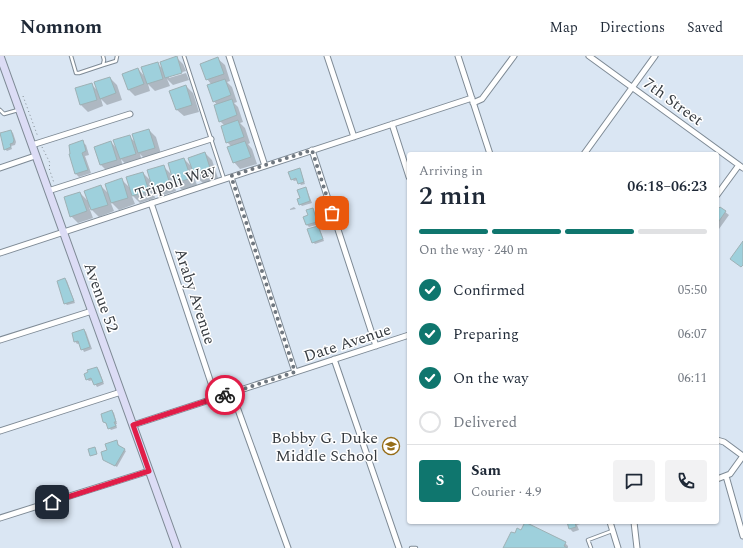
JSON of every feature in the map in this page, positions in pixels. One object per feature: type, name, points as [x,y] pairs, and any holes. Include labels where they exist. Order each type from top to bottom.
[{"type":"main road","name":"Avenue 52","points":[[0,56],[176,548]]},
{"type":"street","points":[[229,56],[265,166]]},
{"type":"street","points":[[327,56],[354,137]]},
{"type":"street","points":[[458,56],[489,152]]},
{"type":"street","name":"Tripoli Way","points":[[0,253],[392,124],[473,101],[482,100],[514,56]]},
{"type":"street","name":"7th Street","points":[[589,56],[741,167]]},
{"type":"street","points":[[585,152],[655,56]]},
{"type":"street","points":[[32,145],[130,114]]},
{"type":"street","points":[[392,124],[407,171]]},
{"type":"street","points":[[48,191],[211,139]]},
{"type":"street","points":[[312,150],[376,346]]},
{"type":"street","points":[[0,168],[35,156]]},
{"type":"street","points":[[719,193],[741,167]]},
{"type":"street","points":[[231,176],[295,372]]},
{"type":"street","name":"Araby Avenue","points":[[151,203],[216,398]]},
{"type":"street","points":[[0,340],[92,311]]},
{"type":"street","name":"Date Avenue","points":[[133,425],[407,336]]},
{"type":"street","points":[[334,359],[399,548]]},
{"type":"street","points":[[0,431],[121,392]]},
{"type":"street","points":[[232,393],[288,548]]},
{"type":"street","points":[[719,441],[724,442],[743,456],[730,474],[719,478]]},
{"type":"street","points":[[0,518],[149,471]]},
{"type":"street","points":[[726,476],[743,536]]},
{"type":"street","points":[[611,524],[618,548]]},
{"type":"street","points":[[634,524],[637,548]]},
{"type":"lane","points":[[71,56],[76,73],[116,61],[116,56]]},
{"type":"lane","points":[[103,56],[104,65]]},
{"type":"lane","points":[[184,56],[224,179]]},
{"type":"lane","points":[[0,110],[4,114],[19,109]]},
{"type":"lane","points":[[591,548],[588,540],[613,531]]},
{"type":"lane","points":[[411,548],[416,548]]},
{"type":"building","points":[[177,56],[182,73],[165,78],[160,62]]},
{"type":"building","points":[[218,57],[224,74],[206,80],[200,64]]},
{"type":"building","points":[[158,62],[163,79],[147,84],[141,67]]},
{"type":"building","points":[[138,68],[144,84],[128,90],[122,74]]},
{"type":"building","points":[[110,77],[116,93],[100,99],[94,82]]},
{"type":"building","points":[[225,79],[231,95],[213,102],[207,85]]},
{"type":"building","points":[[92,83],[97,100],[80,105],[75,88]]},
{"type":"building","points":[[186,85],[192,105],[176,110],[169,91]]},
{"type":"building","points":[[232,99],[237,115],[219,122],[214,105]]},
{"type":"building","points":[[238,120],[244,137],[226,143],[221,126]]},
{"type":"building","points":[[149,129],[155,148],[138,153],[132,134]]},
{"type":"building","points":[[11,130],[14,140],[13,143],[10,144],[11,147],[4,150],[0,133]]},
{"type":"building","points":[[130,135],[136,154],[120,159],[113,140]]},
{"type":"building","points":[[83,140],[86,151],[82,153],[88,170],[75,174],[69,154],[69,145]]},
{"type":"building","points":[[111,141],[117,160],[100,165],[94,147]]},
{"type":"building","points":[[245,141],[251,157],[233,163],[227,147]]},
{"type":"building","points":[[205,152],[211,171],[195,177],[188,158]]},
{"type":"building","points":[[184,158],[191,178],[174,184],[168,163]]},
{"type":"building","points":[[164,165],[170,184],[153,190],[147,170]]},
{"type":"building","points":[[300,168],[304,182],[298,184],[296,178],[291,180],[288,172]]},
{"type":"building","points":[[143,172],[149,191],[132,196],[126,177]]},
{"type":"building","points":[[122,178],[128,198],[111,203],[105,184]]},
{"type":"building","points":[[101,185],[108,205],[91,210],[84,191]]},
{"type":"building","points":[[306,187],[310,201],[299,205],[297,199],[300,198],[297,190]]},
{"type":"building","points":[[80,192],[87,211],[70,217],[64,197]]},
{"type":"building","points":[[720,207],[726,211],[719,221]]},
{"type":"building","points":[[313,208],[317,222],[306,225],[303,217],[308,215],[306,210]]},
{"type":"building","points":[[318,226],[323,239],[312,243],[307,229]]},
{"type":"building","points":[[743,241],[743,265],[741,267],[730,259]]},
{"type":"building","points":[[65,278],[74,301],[64,304],[57,281]]},
{"type":"building","points":[[84,329],[90,347],[81,350],[78,341],[74,342],[72,333]]},
{"type":"building","points":[[97,367],[103,382],[94,385],[91,378],[86,380],[84,374],[88,372],[87,370]]},
{"type":"building","points":[[112,410],[116,426],[108,429],[106,423],[103,422],[101,414]]},
{"type":"building","points":[[117,440],[118,445],[125,449],[115,466],[103,460],[101,452],[107,450],[105,444]]},
{"type":"building","points":[[95,447],[97,454],[90,456],[88,449]]},
{"type":"building","points":[[524,524],[529,524],[566,542],[564,546],[567,548],[503,548],[511,532],[515,533],[517,528],[521,530]]},
{"type":"building","points":[[568,524],[575,524],[576,527],[569,529]]},
{"type":"way so far","points":[[225,395],[295,372],[231,176],[312,150],[332,213]]},
{"type":"place","name":"Bobby G. Duke Middle School","points":[[391,446]]},
{"type":"route","points":[[52,502],[149,471],[133,425],[225,395]]}]
